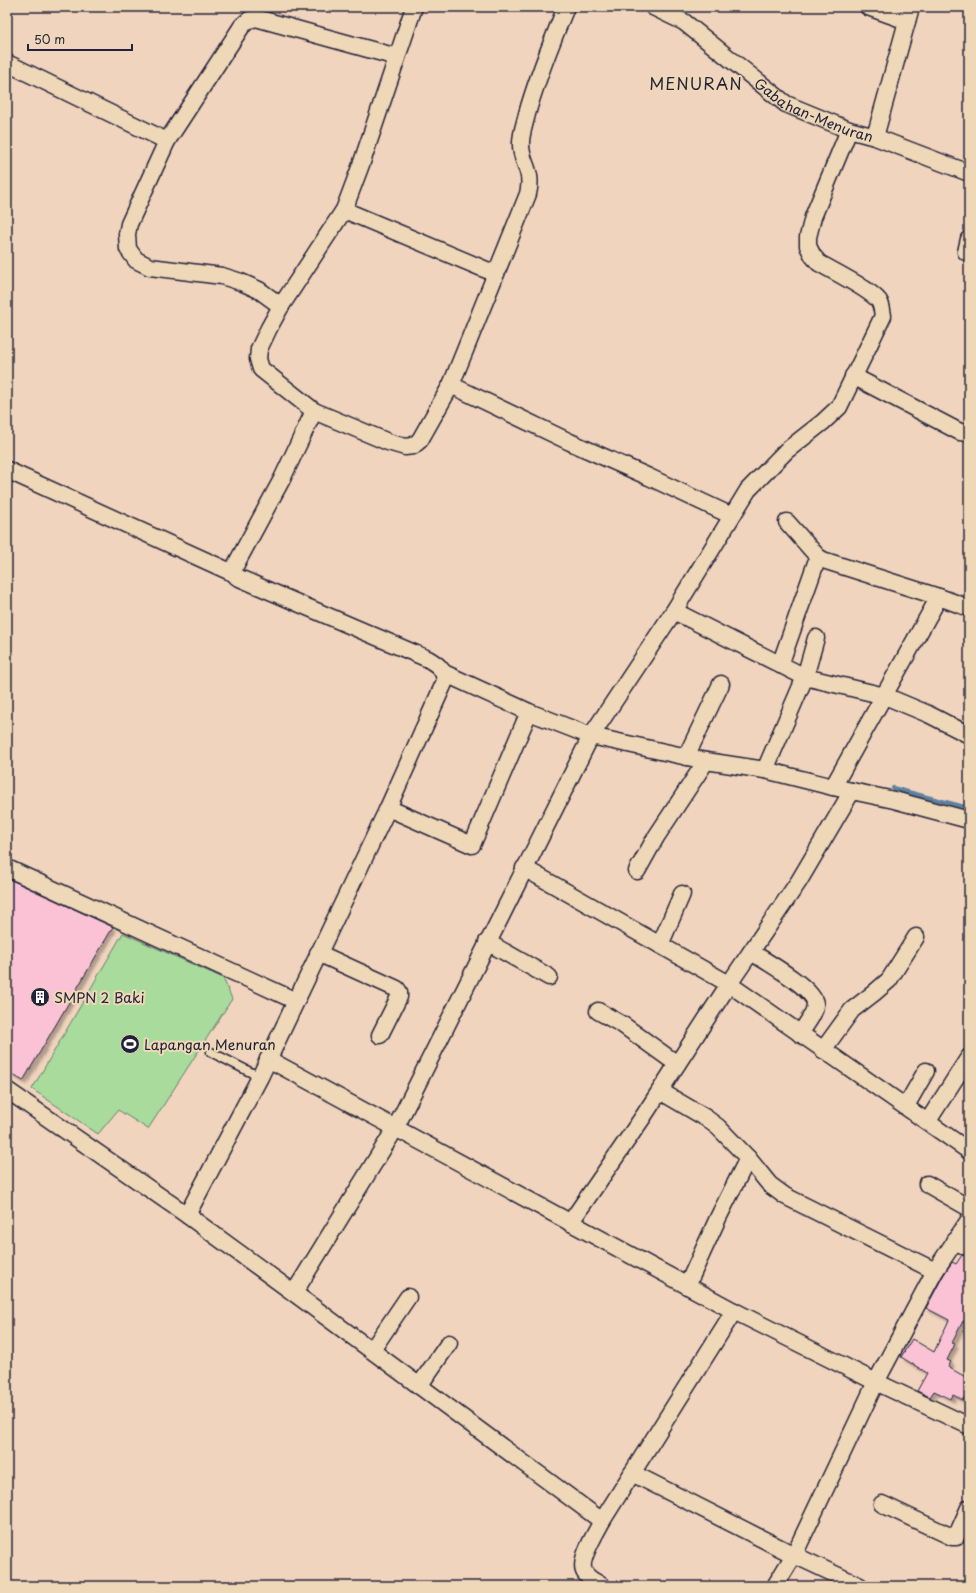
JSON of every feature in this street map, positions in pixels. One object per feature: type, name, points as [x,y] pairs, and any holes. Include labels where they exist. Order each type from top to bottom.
[{"type":"street","points":[[414,7],[362,162],[344,210],[281,306],[259,349],[258,359],[261,369],[314,411],[388,442],[405,447],[413,446],[420,440],[451,385],[529,187],[528,171],[520,144],[522,134],[533,93],[566,7]]},
{"type":"street","name":"Gabahan-Menuran","points":[[654,7],[684,22],[786,104],[849,130],[875,137],[969,173]]},
{"type":"street","points":[[868,7],[909,14],[875,137]]},
{"type":"street","points":[[281,306],[259,290],[222,276],[150,267],[136,260],[128,249],[126,234],[129,224],[167,140],[242,26],[249,20],[256,18],[397,57]]},
{"type":"street","points":[[7,63],[167,140]]},
{"type":"street","points":[[294,1293],[395,1129],[591,736],[674,611],[748,490],[786,451],[823,422],[839,407],[883,316],[882,308],[878,300],[870,293],[819,263],[813,256],[808,246],[808,237],[813,217],[849,130]]},
{"type":"street","points":[[344,210],[496,274]]},
{"type":"street","points":[[853,376],[960,432],[969,433]]},
{"type":"street","points":[[451,385],[570,442],[732,516]]},
{"type":"street","points":[[235,574],[234,568],[282,478],[314,411]]},
{"type":"street","points":[[7,470],[235,574],[237,577],[428,659],[438,665],[444,673],[529,712],[591,736],[706,761],[765,770],[969,820]]},
{"type":"street","points":[[787,522],[818,557],[823,560],[969,608]]},
{"type":"street","points":[[780,665],[818,557]]},
{"type":"street","points":[[833,787],[939,597]]},
{"type":"street","points":[[674,611],[805,677],[885,696],[928,714],[969,735]]},
{"type":"street","points":[[765,770],[805,677],[816,638]]},
{"type":"street","points":[[187,1216],[260,1077],[388,808],[445,681],[444,673]]},
{"type":"street","points":[[686,757],[721,684]]},
{"type":"street","points":[[388,808],[472,845],[529,712]]},
{"type":"street","points":[[637,871],[656,837],[706,761]]},
{"type":"street","points":[[570,1223],[660,1091],[729,984],[799,881],[852,791]]},
{"type":"street","points":[[7,868],[296,1001]]},
{"type":"street","points":[[524,868],[729,984],[969,1150]]},
{"type":"street","points":[[660,946],[682,894]]},
{"type":"street","points":[[823,1050],[852,1010],[889,980],[916,937]]},
{"type":"street","points":[[487,942],[549,977]]},
{"type":"street","points":[[751,952],[781,971],[813,997],[814,1008],[800,1034]]},
{"type":"street","points":[[318,953],[397,989],[399,992],[399,997],[380,1035]]},
{"type":"street","points":[[598,1010],[623,1024],[677,1064]]},
{"type":"street","points":[[928,1121],[969,1057]]},
{"type":"street","points":[[268,1059],[734,1312],[969,1426]]},
{"type":"street","points":[[906,1106],[926,1071]]},
{"type":"street","points":[[7,1090],[294,1293],[602,1522]]},
{"type":"street","points":[[660,1091],[706,1118],[718,1127],[748,1158],[770,1185],[785,1196],[935,1271]]},
{"type":"street","points":[[687,1286],[718,1218],[748,1158]]},
{"type":"street","points":[[927,1184],[969,1208]]},
{"type":"street","points":[[775,1586],[794,1555],[876,1382],[935,1271],[969,1220]]},
{"type":"street","points":[[954,1241],[969,1248]]},
{"type":"street","points":[[372,1350],[408,1297]]},
{"type":"street","points":[[602,1586],[584,1572],[584,1556],[602,1522],[632,1473],[734,1312]]},
{"type":"street","points":[[420,1386],[449,1343]]},
{"type":"street","points":[[632,1473],[794,1555],[860,1586]]},
{"type":"street","points":[[882,1504],[952,1537],[956,1537],[959,1532],[969,1508]]},
{"type":"lane","points":[[211,1052],[260,1077]]},
{"type":"green space","name":"Lapangan Menuran","points":[[123,933],[223,978],[232,999],[148,1129],[118,1110],[98,1134],[32,1089]]},
{"type":"building","name":"SMPN 2 Baki","points":[[7,878],[113,927],[23,1081],[7,1071]]},
{"type":"building","points":[[962,1255],[969,1257],[969,1323],[963,1321],[952,1343],[955,1344],[947,1360],[951,1362],[948,1367],[969,1379],[969,1389],[963,1400],[953,1395],[951,1399],[934,1391],[930,1397],[917,1391],[927,1373],[901,1357],[912,1339],[934,1352],[949,1320],[926,1308],[952,1262],[956,1264]]},
{"type":"waterway","points":[[893,788],[969,808]]},
{"type":"place","name":"SMPN 2 Baki","points":[[40,997]]},
{"type":"place","name":"Lapangan Menuran","points":[[130,1044]]},
{"type":"district","name":"MENURAN","points":[[696,83]]}]
